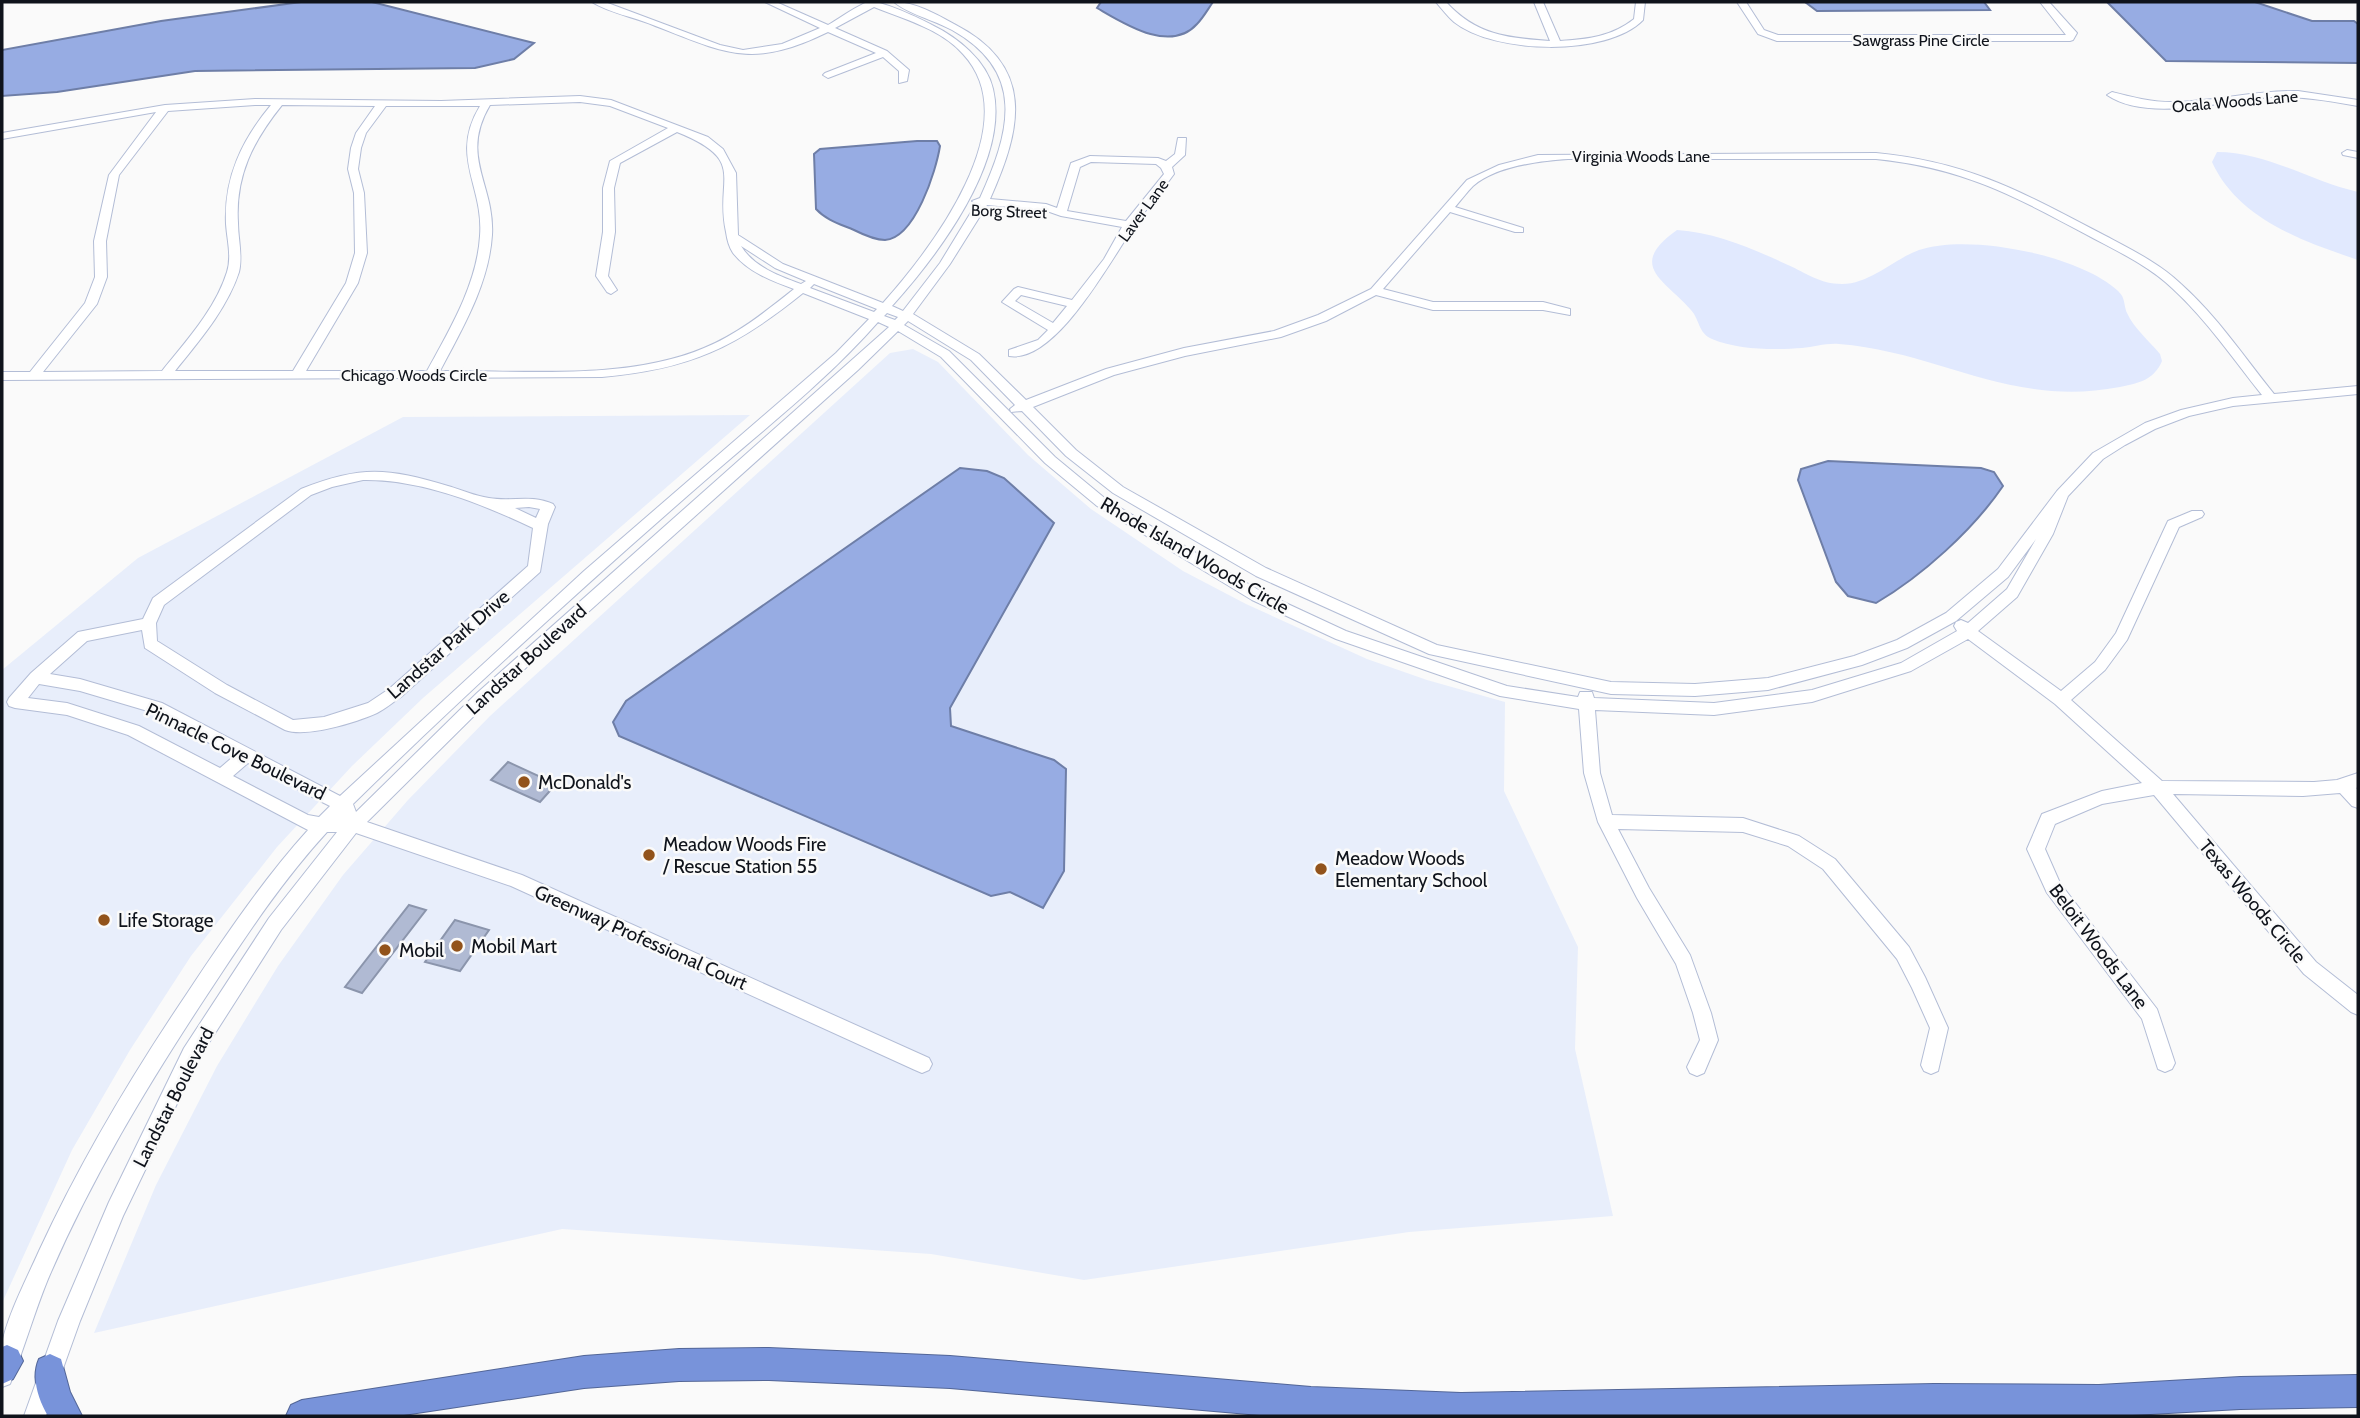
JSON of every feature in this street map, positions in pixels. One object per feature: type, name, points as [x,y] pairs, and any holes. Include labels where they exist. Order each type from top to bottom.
[{"type":"highway","points":[[302,1416],[533,1379],[677,1365],[844,1366],[967,1373],[1301,1404],[1468,1410],[1884,1400],[2097,1400],[2358,1391]]},
{"type":"highway","points":[[50,1370],[55,1397],[66,1416]]},
{"type":"highway","points":[[1933,1416],[2097,1400]]},
{"type":"street","points":[[597,2],[663,25],[721,51],[746,53],[771,51],[828,27],[873,2]]},
{"type":"street","points":[[769,2],[884,53],[904,70],[902,81]]},
{"type":"street","name":"Landstar Boulevard","points":[[3,1368],[27,1303],[88,1173],[152,1059],[245,923],[323,825],[482,671],[840,356],[882,313],[926,260],[961,204],[985,145],[991,120],[992,98],[984,74],[968,53],[941,33],[873,2]]},
{"type":"street","name":"Landstar Boulevard","points":[[35,1416],[50,1370],[116,1209],[191,1054],[275,924],[354,825],[483,697],[847,373],[901,321],[945,264],[981,206],[1004,147],[1011,120],[1012,99],[1003,71],[983,48],[957,29],[898,2]]},
{"type":"street","points":[[1441,2],[1455,20],[1483,34],[1515,41],[1556,44],[1595,41],[1624,33],[1639,20],[1642,8],[1640,2]]},
{"type":"street","points":[[1539,2],[1556,44]]},
{"type":"street","name":"Sawgrass Pine Circle","points":[[1742,2],[1761,32],[1777,38],[2070,38],[2072,33],[2044,2]]},
{"type":"street","points":[[828,75],[884,53]]},
{"type":"street","name":"Ocala Woods Lane","points":[[2112,96],[2139,104],[2163,107],[2187,107],[2262,95],[2286,94],[2358,103]]},
{"type":"street","points":[[2,136],[165,108],[279,103],[487,102],[551,96],[611,103],[704,139],[719,151],[731,173],[732,235],[737,250],[751,264],[772,277],[808,284],[882,313]]},
{"type":"street","points":[[432,375],[463,316],[476,283],[485,246],[487,212],[471,140],[474,124],[487,102]]},
{"type":"street","points":[[166,375],[214,309],[234,268],[231,200],[234,177],[247,143],[279,103]]},
{"type":"street","points":[[298,374],[352,283],[361,253],[359,193],[352,169],[361,133],[383,103]]},
{"type":"street","points":[[33,376],[91,304],[101,276],[100,241],[114,175],[165,108]]},
{"type":"street","points":[[611,290],[602,276],[609,231],[607,184],[615,161],[676,128]]},
{"type":"street","points":[[1166,166],[1180,155],[1182,141]]},
{"type":"street","name":"Virginia Woods Lane","points":[[1004,413],[1110,372],[1184,352],[1277,334],[1322,318],[1375,291],[1471,182],[1503,167],[1538,158],[1876,156],[1908,158],[1959,169],[2009,189],[2152,266],[2192,300],[2270,397]]},
{"type":"street","name":"Laver Lane","points":[[1013,353],[1042,343],[1055,329],[1109,260],[1129,225],[1168,174],[1166,166],[1158,161],[1090,159],[1075,164],[1061,213]]},
{"type":"street","name":"Borg Street","points":[[961,204],[1061,213],[1129,225]]},
{"type":"street","points":[[1448,208],[1520,230]]},
{"type":"street","name":"Chicago Woods Circle","points":[[2,376],[637,372],[692,359],[748,330],[808,284]]},
{"type":"street","points":[[1055,329],[1007,302],[1018,291],[1074,304]]},
{"type":"street","points":[[1375,291],[1433,306],[1543,306],[1566,312]]},
{"type":"street","name":"Rhode Island Woods Circle","points":[[882,313],[975,357],[1071,453],[1118,490],[1261,572],[1434,650],[1611,688],[1695,690],[1768,684],[1857,661],[1902,644],[1951,617],[2003,573],[2062,494],[2098,456],[2150,426],[2186,413],[2270,397],[2358,390]]},
{"type":"street","name":"Rhode Island Woods Circle","points":[[901,321],[945,354],[1050,460],[1102,503],[1257,596],[1341,635],[1506,692],[1587,704],[1714,709],[1812,696],[1906,667],[1967,632],[2012,593],[2046,534],[2062,494]]},
{"type":"street","name":"Landstar Park Drive","points":[[495,504],[537,501],[548,508],[541,526],[535,568],[395,694],[373,708],[324,723],[291,726],[221,689],[150,644],[149,623],[158,602],[306,492],[332,481],[358,475],[396,475],[495,504],[541,526]]},
{"type":"street","points":[[2061,700],[2100,666],[2122,636],[2172,524],[2197,514]]},
{"type":"street","name":"Texas Woods Circle","points":[[1951,617],[1967,632],[2061,700],[2157,786],[2310,968],[2358,1006]]},
{"type":"street","points":[[36,677],[83,636],[149,623]]},
{"type":"street","name":"Pinnacle Cove Boulevard","points":[[36,677],[80,685],[156,708],[343,805],[354,825],[306,822],[133,730],[67,709],[15,702],[36,677]]},
{"type":"street","points":[[1584,684],[1592,773],[1606,822],[1643,893],[1684,961],[1709,1040],[1697,1067]]},
{"type":"street","points":[[1587,704],[1611,688]]},
{"type":"street","points":[[133,730],[156,708]]},
{"type":"street","points":[[221,776],[247,754]]},
{"type":"street","points":[[2157,786],[2293,789],[2351,783],[2358,802]]},
{"type":"street","name":"Beloit Woods Lane","points":[[2157,786],[2079,803],[2048,819],[2036,849],[2053,888],[2150,1015],[2165,1063]]},
{"type":"street","points":[[1606,822],[1743,825],[1793,841],[1829,863],[1903,953],[1919,983],[1939,1028],[1931,1065]]},
{"type":"street","name":"Greenway Professional Court","points":[[354,825],[516,880],[922,1063]]},
{"type":"shaded area","points":[[2217,152],[2235,153],[2271,162],[2358,192],[2358,260],[2294,236],[2255,213],[2223,182],[2212,162]]},
{"type":"shaded area","points":[[1677,230],[1734,242],[1814,278],[1834,284],[1862,280],[1910,254],[1940,245],[1993,246],[2050,257],[2077,267],[2117,290],[2130,318],[2160,354],[2162,361],[2155,373],[2145,380],[2120,387],[2081,392],[2010,385],[1876,349],[1834,344],[1768,349],[1722,343],[1704,333],[1691,310],[1655,272],[1652,263],[1654,253]]},
{"type":"shaded area","points":[[913,349],[938,362],[1028,455],[1091,509],[1183,571],[1246,604],[1367,659],[1427,680],[1505,702],[1504,791],[1578,947],[1575,1049],[1613,1216],[1409,1232],[1084,1280],[931,1254],[562,1229],[94,1333],[156,1185],[217,1066],[278,966],[343,875],[408,800],[490,716],[890,353]]},
{"type":"shaded area","points":[[750,415],[423,698],[352,766],[277,847],[191,956],[130,1050],[72,1150],[2,1303],[2,670],[138,558],[403,417]]},
{"type":"water","points":[[301,2],[372,2],[534,43],[514,59],[475,68],[195,71],[57,92],[2,96],[2,50],[161,21]]},
{"type":"water","points":[[1101,2],[1213,2],[1197,24],[1186,33],[1160,36],[1133,28],[1097,8]]},
{"type":"water","points":[[1805,2],[1984,2],[1990,10],[1817,11]]},
{"type":"water","points":[[2107,2],[2255,2],[2312,21],[2354,21],[2358,24],[2358,63],[2166,61]]},
{"type":"water","points":[[937,141],[940,146],[938,157],[929,186],[915,216],[896,236],[885,240],[877,239],[829,219],[816,209],[814,154],[820,149]]},
{"type":"water","points":[[1828,461],[1981,468],[1994,472],[2003,486],[1977,519],[1945,551],[1911,580],[1876,603],[1848,596],[1836,582],[1798,480],[1801,469]]},
{"type":"water","points":[[960,468],[987,471],[1004,478],[1054,523],[950,708],[951,726],[1054,760],[1066,769],[1064,871],[1043,908],[1010,892],[991,896],[619,736],[613,722],[626,701]]},
{"type":"building","name":"McDonald's","points":[[508,762],[556,784],[540,802],[491,780]]},
{"type":"building","name":"Mobil","points":[[409,905],[426,910],[362,993],[345,987]]},
{"type":"building","name":"Mobil Mart","points":[[455,920],[489,930],[460,971],[425,962]]},
{"type":"place","name":"McDonald's","points":[[524,782]]},
{"type":"place","name":"Meadow Woods Fire / Rescue Station 55","points":[[649,855]]},
{"type":"place","name":"Meadow Woods Elementary School","points":[[1321,869]]},
{"type":"place","name":"Life Storage","points":[[104,920]]},
{"type":"place","name":"Mobil Mart","points":[[457,946]]},
{"type":"place","name":"Mobil","points":[[385,950]]}]
